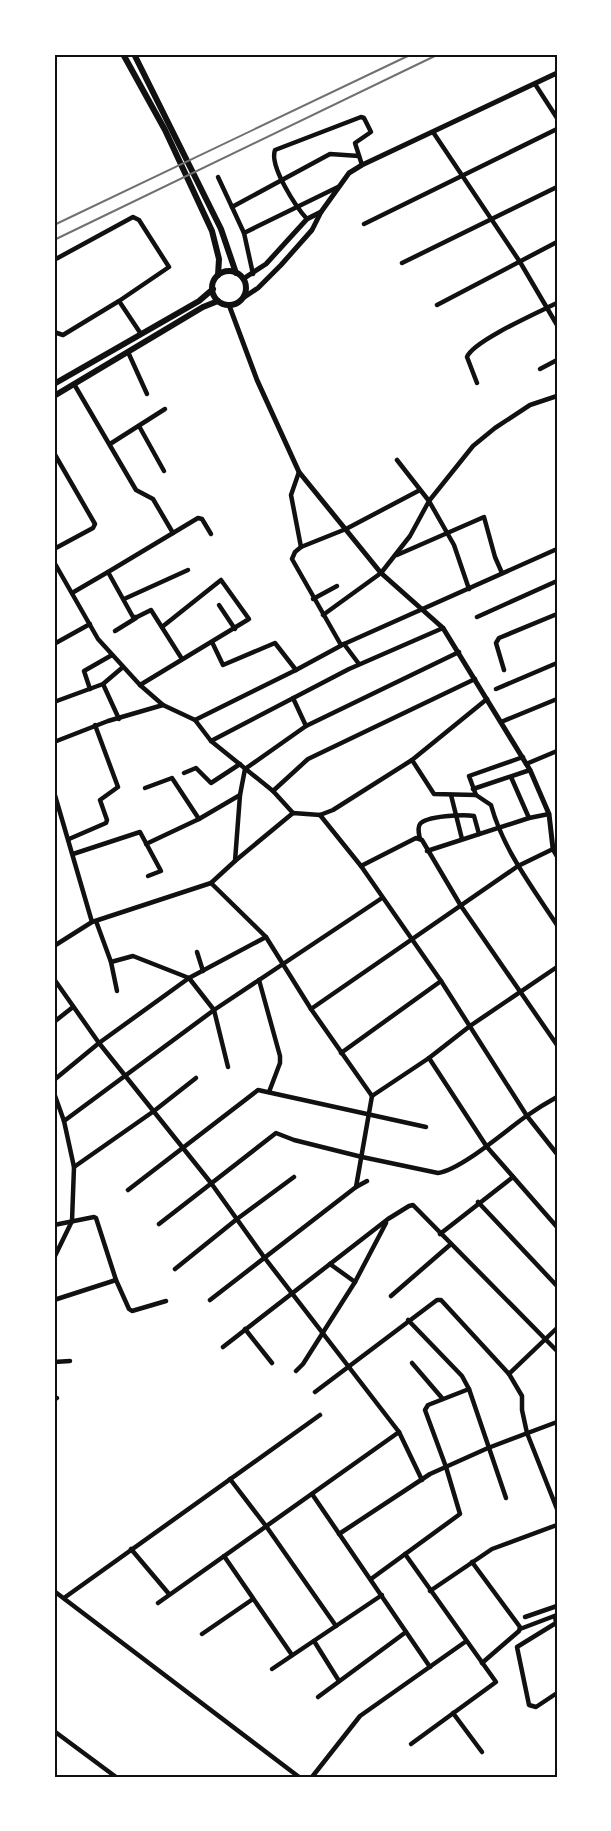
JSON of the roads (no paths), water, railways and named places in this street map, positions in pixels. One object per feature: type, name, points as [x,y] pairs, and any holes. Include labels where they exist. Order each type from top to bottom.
[{"type":"main road","points":[[54,396],[203,307],[218,301],[228,305],[237,303],[243,298],[246,287],[243,279],[236,273],[221,229],[201,196],[134,54]]},
{"type":"main road","points":[[126,55],[168,128]]},
{"type":"main road","points":[[201,196],[217,246],[218,275],[213,289],[218,301]]},
{"type":"main road","points":[[218,275],[226,272],[236,273]]},
{"type":"main road","points":[[54,384],[199,301],[213,289]]},
{"type":"main road","points":[[142,333],[148,340]]},
{"type":"street","points":[[243,298],[258,288],[281,266],[312,230],[321,212],[349,173],[557,73]]},
{"type":"street","points":[[535,84],[557,118]]},
{"type":"street","points":[[307,219],[296,207],[283,181],[273,156],[275,150],[361,117],[364,118],[371,132],[355,143],[362,165]]},
{"type":"street","points":[[364,224],[557,129]]},
{"type":"street","points":[[433,132],[492,218],[557,325]]},
{"type":"street","points":[[232,207],[330,154],[359,156]]},
{"type":"street","points":[[218,177],[244,233],[252,274]]},
{"type":"street","points":[[244,233],[340,186]]},
{"type":"street","points":[[402,263],[557,187]]},
{"type":"street","points":[[243,279],[266,264],[307,219],[321,212]]},
{"type":"street","points":[[54,260],[133,217],[137,218],[169,267],[63,335],[54,332]]},
{"type":"street","points":[[437,305],[557,242]]},
{"type":"street","points":[[119,301],[142,333]]},
{"type":"street","points":[[477,383],[467,357],[470,351],[494,335],[557,303]]},
{"type":"street","points":[[228,305],[257,380],[300,472],[381,573],[443,628],[523,757],[549,814],[553,849],[557,856]]},
{"type":"street","points":[[128,352],[147,394]]},
{"type":"street","points":[[540,369],[557,360]]},
{"type":"street","points":[[74,384],[136,489],[153,499],[173,533]]},
{"type":"street","points":[[323,615],[381,573],[410,536],[429,501],[473,446],[530,405],[557,396]]},
{"type":"street","points":[[110,444],[165,409]]},
{"type":"street","points":[[139,426],[164,471]]},
{"type":"street","points":[[54,453],[95,524],[93,528],[54,549]]},
{"type":"street","points":[[397,460],[429,501],[454,544],[469,590]]},
{"type":"street","points":[[300,472],[291,495],[300,547]]},
{"type":"street","points":[[359,664],[323,615],[292,560],[300,547],[346,529],[420,490]]},
{"type":"street","points":[[395,556],[484,517],[495,558],[502,573]]},
{"type":"street","points":[[72,593],[198,518],[202,519],[210,534]]},
{"type":"street","points":[[195,720],[343,645],[557,549]]},
{"type":"street","points":[[54,562],[98,639],[140,685],[163,705],[195,720],[212,741],[273,791],[293,813],[320,815],[333,810],[412,760],[487,699]]},
{"type":"street","points":[[124,599],[188,570]]},
{"type":"street","points":[[54,575],[60,572]]},
{"type":"street","points":[[108,572],[133,617],[137,617]]},
{"type":"street","points":[[140,685],[248,621],[248,617],[221,580],[162,627]]},
{"type":"street","points":[[477,617],[557,581]]},
{"type":"street","points":[[313,598],[337,586]]},
{"type":"street","points":[[219,605],[235,629]]},
{"type":"street","points":[[115,631],[151,610],[182,659]]},
{"type":"street","points":[[504,670],[496,643],[499,638],[557,614]]},
{"type":"street","points":[[54,644],[90,624]]},
{"type":"street","points":[[212,741],[359,664],[443,628]]},
{"type":"street","points":[[212,642],[223,665],[275,643],[296,670]]},
{"type":"street","points":[[184,773],[196,768],[211,783],[306,726],[459,652]]},
{"type":"street","points":[[90,689],[84,671],[112,655]]},
{"type":"street","points":[[496,689],[557,663]]},
{"type":"street","points":[[54,702],[103,684],[123,667]]},
{"type":"street","points":[[273,791],[308,759],[475,679]]},
{"type":"street","points":[[103,684],[119,719]]},
{"type":"street","points":[[293,698],[306,726]]},
{"type":"street","points":[[501,722],[557,699]]},
{"type":"street","points":[[54,741],[95,725],[163,705]]},
{"type":"street","points":[[69,839],[106,823],[100,800],[118,787],[95,725]]},
{"type":"street","points":[[412,760],[434,794],[451,795],[475,792],[512,777],[557,751]]},
{"type":"street","points":[[523,757],[468,778],[475,792],[491,805],[498,828],[518,866],[557,925]]},
{"type":"street","points":[[235,861],[242,766]]},
{"type":"street","points":[[512,777],[530,818]]},
{"type":"street","points":[[145,788],[172,778],[199,819]]},
{"type":"street","points":[[54,792],[94,921],[111,962],[117,991]]},
{"type":"street","points":[[146,844],[199,819],[240,795]]},
{"type":"street","points":[[451,795],[462,839]]},
{"type":"street","points":[[54,946],[94,921],[211,883],[293,813]]},
{"type":"street","points":[[427,852],[462,839],[549,814]]},
{"type":"street","points":[[320,815],[360,866],[441,981],[526,1116],[557,1154]]},
{"type":"street","points":[[479,834],[474,816],[455,815],[426,820],[419,827],[420,839],[461,906],[557,1045]]},
{"type":"street","points":[[73,854],[140,832],[161,871],[148,876]]},
{"type":"street","points":[[360,866],[416,838],[420,839]]},
{"type":"street","points":[[311,1009],[518,866],[553,849]]},
{"type":"street","points":[[211,883],[266,937],[311,1009],[372,1096],[356,1187]]},
{"type":"street","points":[[64,1121],[214,1010],[382,898]]},
{"type":"street","points":[[54,1080],[99,1043],[189,978],[266,937]]},
{"type":"street","points":[[196,952],[203,971]]},
{"type":"street","points":[[111,962],[133,956],[189,978],[214,1010],[228,1067]]},
{"type":"street","points":[[372,1096],[557,967]]},
{"type":"street","points":[[54,979],[99,1043],[212,1183],[264,1257],[399,1432],[422,1480]]},
{"type":"street","points":[[259,980],[280,1056],[280,1063],[269,1092]]},
{"type":"street","points":[[341,1053],[441,981]]},
{"type":"street","points":[[54,1022],[73,1008]]},
{"type":"street","points":[[429,1058],[487,1147],[557,1227]]},
{"type":"street","points":[[74,1167],[154,1111],[196,1078]]},
{"type":"street","points":[[128,1190],[255,1091],[261,1090],[426,1127]]},
{"type":"street","points":[[54,1093],[64,1121],[74,1167],[72,1221],[54,1258]]},
{"type":"street","points":[[159,1224],[276,1133],[362,1158],[438,1173],[446,1171],[487,1147],[526,1116],[557,1097]]},
{"type":"street","points":[[175,1269],[294,1177]]},
{"type":"street","points":[[440,1233],[478,1202],[513,1178]]},
{"type":"street","points":[[210,1300],[356,1187],[368,1181]]},
{"type":"street","points":[[478,1202],[557,1286]]},
{"type":"street","points":[[223,1347],[292,1292],[388,1220],[412,1205],[557,1351]]},
{"type":"street","points":[[54,1225],[96,1218],[126,1305],[132,1311],[166,1301]]},
{"type":"street","points":[[296,1371],[303,1364],[355,1282],[388,1220]]},
{"type":"street","points":[[391,1296],[451,1244]]},
{"type":"street","points":[[330,1264],[355,1282]]},
{"type":"street","points":[[54,1300],[116,1280]]},
{"type":"street","points":[[315,1392],[408,1320],[436,1300],[441,1300],[509,1374],[522,1396],[522,1410],[527,1433],[557,1509]]},
{"type":"street","points":[[408,1320],[462,1376],[469,1389],[506,1498]]},
{"type":"street","points":[[509,1374],[557,1328]]},
{"type":"street","points":[[245,1329],[272,1363]]},
{"type":"street","points":[[54,1362],[70,1361]]},
{"type":"street","points":[[412,1363],[442,1398]]},
{"type":"street","points":[[371,1579],[460,1514],[425,1410],[428,1405],[442,1398],[469,1389]]},
{"type":"street","points":[[64,1598],[320,1415]]},
{"type":"street","points":[[339,1534],[446,1467],[488,1448],[557,1422]]},
{"type":"street","points":[[158,1603],[399,1432]]},
{"type":"street","points":[[230,1479],[336,1626]]},
{"type":"street","points":[[312,1494],[430,1667]]},
{"type":"street","points":[[430,1591],[492,1549],[557,1525]]},
{"type":"street","points":[[131,1549],[169,1594]]},
{"type":"street","points":[[405,1554],[465,1642],[496,1682],[411,1744]]},
{"type":"street","points":[[224,1556],[292,1655]]},
{"type":"street","points":[[472,1563],[519,1624],[520,1629]]},
{"type":"street","points":[[54,1591],[299,1777]]},
{"type":"street","points":[[272,1669],[382,1595]]},
{"type":"street","points":[[202,1634],[253,1599]]},
{"type":"street","points":[[525,1617],[557,1606]]},
{"type":"street","points":[[482,1663],[520,1629],[556,1616],[557,1623],[517,1647],[529,1705],[536,1707],[557,1694]]},
{"type":"street","points":[[318,1697],[406,1632]]},
{"type":"street","points":[[314,1641],[339,1681]]},
{"type":"street","points":[[312,1777],[360,1716],[465,1642]]},
{"type":"street","points":[[453,1713],[482,1752]]},
{"type":"street","points":[[54,1731],[116,1777]]},
{"type":"railway","points":[[54,225],[412,54]]},
{"type":"railway","points":[[54,240],[439,54]]}]
